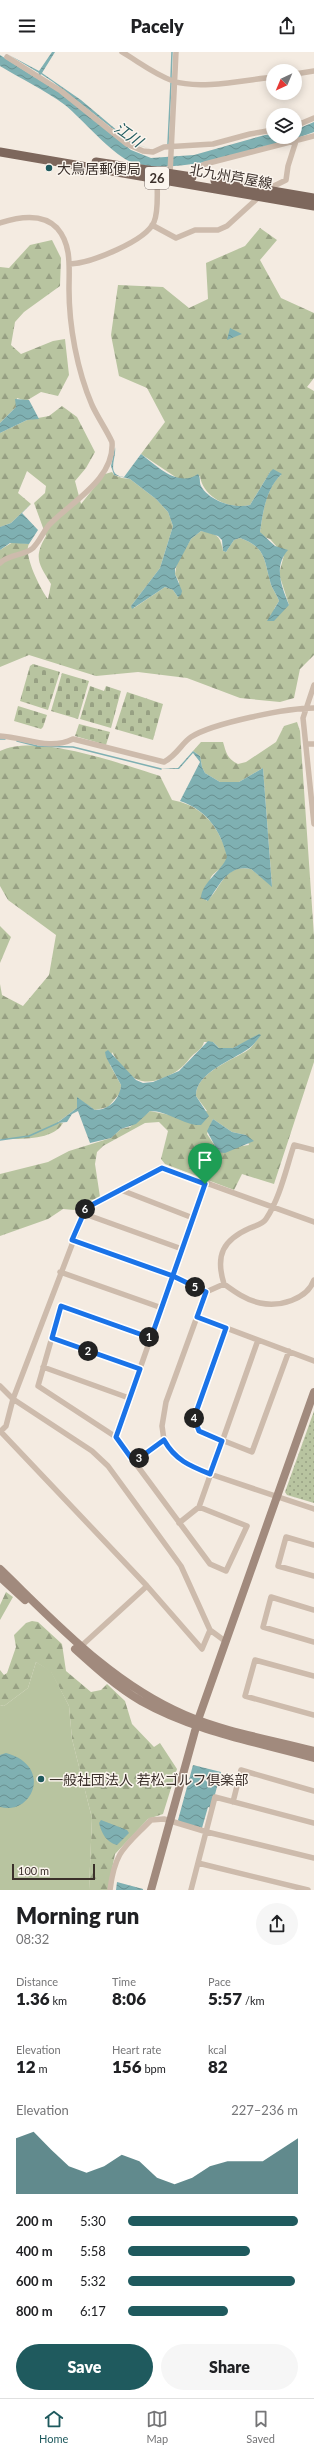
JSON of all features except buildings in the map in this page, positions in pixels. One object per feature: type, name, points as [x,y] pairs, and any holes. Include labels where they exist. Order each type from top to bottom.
[{"type":"main road","name":"北九州芦屋線","points":[[0,146],[170,170],[192,180],[260,196],[314,206]]},
{"type":"main road","name":"北九州芦屋線","points":[[0,152],[157,178],[192,180],[314,198]]},
{"type":"street","points":[[122,52],[156,74],[174,82],[214,83],[266,78]]},
{"type":"street","points":[[170,170],[176,52]]},
{"type":"street","points":[[7,57],[61,91],[127,144],[150,152],[164,147],[213,144],[266,131]]},
{"type":"street","points":[[302,73],[314,70]]},
{"type":"street","points":[[302,123],[314,118]]},
{"type":"street","points":[[302,140],[314,136]]},
{"type":"street","points":[[192,180],[196,169],[205,164],[288,144]]},
{"type":"street","points":[[270,191],[274,186],[286,180],[288,166],[295,144]]},
{"type":"street","points":[[70,264],[109,254],[152,225],[155,220],[157,178]]},
{"type":"street","points":[[152,225],[176,238],[195,230],[218,230],[227,226],[260,196]]},
{"type":"street","points":[[0,223],[25,216],[48,221],[62,235],[70,264],[69,290],[76,351],[86,391],[112,442],[111,453],[104,470],[86,494],[50,524],[31,549],[7,557],[0,563]]},
{"type":"street","points":[[314,685],[303,718],[312,779],[314,824]]},
{"type":"street","points":[[0,736],[45,744],[64,744],[73,739],[164,762],[177,753],[191,738],[217,727],[285,710],[314,708]]},
{"type":"street","points":[[306,744],[314,744]]},
{"type":"street","points":[[314,1150],[294,1145],[272,1208],[264,1221],[232,1238],[225,1246],[219,1264],[224,1284],[252,1301],[261,1304],[280,1304],[306,1292],[312,1287],[314,1280]]},
{"type":"street","points":[[210,1630],[202,1649],[147,1586],[0,1432],[6,1426],[13,1400],[82,1213],[86,1208],[162,1168],[314,1222]]},
{"type":"street","points":[[116,1437],[205,1184]]},
{"type":"street","points":[[121,1190],[193,1218]]},
{"type":"street","points":[[82,1213],[182,1249]]},
{"type":"street","points":[[72,1240],[173,1276],[206,1292]]},
{"type":"street","points":[[60,1272],[162,1308]]},
{"type":"street","points":[[224,1284],[206,1292],[166,1402],[162,1426],[164,1440],[175,1456],[186,1464],[210,1474],[314,1509]]},
{"type":"street","points":[[151,1338],[61,1306],[38,1386],[116,1437],[210,1564],[226,1571],[247,1526],[198,1507]]},
{"type":"street","points":[[197,1317],[314,1361]]},
{"type":"street","points":[[226,1328],[194,1418],[199,1431],[252,1452],[289,1351]]},
{"type":"street","points":[[52,1338],[140,1369]]},
{"type":"street","points":[[179,1523],[198,1507],[258,1340]]},
{"type":"street","points":[[43,1367],[129,1398]]},
{"type":"street","points":[[0,1386],[13,1400],[92,1451],[108,1466],[181,1566],[210,1630],[225,1641]]},
{"type":"street","points":[[151,1890],[197,1723],[314,1392]]},
{"type":"street","points":[[134,1462],[164,1440]]},
{"type":"street","points":[[314,1545],[286,1537],[278,1566],[314,1576]]},
{"type":"street","points":[[0,1569],[79,1648],[101,1673],[141,1701],[197,1723],[314,1758]]},
{"type":"street","points":[[0,1577],[79,1648]]},
{"type":"street","points":[[79,1648],[147,1586]]},
{"type":"street","points":[[314,1610],[271,1597],[263,1627],[314,1642]]},
{"type":"street","points":[[314,1676],[255,1660],[245,1696],[314,1716]]},
{"type":"street","points":[[197,1723],[314,1751]]},
{"type":"street","points":[[234,1802],[241,1770],[314,1791]]},
{"type":"street","points":[[191,1890],[215,1797],[314,1822]]},
{"type":"street","points":[[110,1890],[112,1871],[121,1850],[151,1820],[170,1821],[207,1832],[314,1858]]},
{"type":"street","points":[[198,1863],[308,1890]]},
{"type":"green space","points":[[260,228],[277,240],[260,260],[281,298],[314,313],[314,378],[307,387],[314,391],[314,655],[300,669],[294,698],[280,702],[240,698],[187,678],[138,672],[96,676],[29,655],[0,667],[0,550],[13,542],[29,544],[28,555],[33,572],[48,599],[51,584],[39,561],[40,550],[46,536],[34,503],[45,493],[46,486],[27,471],[18,493],[31,504],[11,523],[0,527],[0,433],[27,420],[49,416],[62,406],[77,417],[95,452],[86,468],[75,481],[81,504],[105,474],[112,472],[114,475],[130,479],[156,499],[168,512],[173,526],[160,568],[131,606],[134,608],[165,587],[173,590],[178,597],[179,582],[175,574],[177,563],[191,539],[201,531],[217,536],[221,542],[223,551],[226,552],[234,540],[240,538],[248,541],[259,549],[262,554],[271,584],[279,601],[274,609],[289,605],[279,574],[284,555],[270,539],[262,536],[260,532],[266,501],[276,480],[281,475],[270,472],[250,505],[234,506],[219,501],[206,491],[200,476],[186,480],[177,478],[141,454],[165,422],[147,388],[119,376],[111,335],[118,285],[163,287],[189,308],[208,299],[206,263],[245,246]]},
{"type":"green space","points":[[52,240],[61,258],[60,286],[24,312],[15,322],[11,345],[21,354],[53,341],[65,339],[69,375],[58,396],[41,392],[26,401],[17,398],[16,407],[0,423],[0,267],[9,268],[30,245]]},
{"type":"green space","points":[[33,664],[60,672],[48,710],[20,701],[30,666]]},
{"type":"green space","points":[[62,673],[89,681],[78,719],[51,711]]},
{"type":"green space","points":[[90,686],[104,691],[106,686],[121,691],[111,728],[80,719]]},
{"type":"green space","points":[[127,692],[163,704],[153,740],[115,729]]},
{"type":"green space","points":[[18,706],[47,715],[43,727],[41,729],[14,721]]},
{"type":"green space","points":[[297,722],[300,731],[314,936],[314,1062],[274,1184],[242,1174],[234,1190],[165,1164],[161,1159],[168,1131],[159,1122],[145,1123],[103,1146],[97,1152],[95,1164],[100,1197],[74,1210],[63,1209],[48,1219],[0,1236],[0,1174],[48,1162],[69,1151],[111,1138],[121,1129],[130,1127],[150,1111],[175,1116],[207,1111],[196,1096],[197,1088],[208,1074],[216,1068],[248,1050],[260,1035],[233,1048],[219,1048],[213,1042],[204,1042],[200,1049],[181,1068],[163,1078],[146,1082],[133,1077],[127,1072],[112,1052],[110,1065],[121,1085],[120,1093],[108,1107],[95,1110],[77,1098],[77,1108],[58,1122],[63,1123],[58,1129],[51,1133],[34,1138],[0,1139],[0,984],[2,995],[23,1006],[49,975],[56,935],[8,900],[0,886],[0,751],[16,746],[57,748],[102,758],[160,776],[172,800],[189,805],[209,819],[227,852],[226,862],[211,877],[206,901],[211,897],[228,874],[241,868],[251,869],[272,886],[263,768],[239,782],[220,782],[205,773],[200,756],[193,751],[201,742],[223,742],[231,760],[238,764],[246,762],[276,742],[284,726]],"holes":[[[213,1119],[232,1132],[246,1135],[249,1145],[214,1150],[215,1146],[207,1134]]]},
{"type":"green space","points":[[79,724],[110,732],[106,745],[75,736]]},
{"type":"green space","points":[[0,926],[11,937],[0,963]]},
{"type":"green space","points":[[314,1411],[314,1503],[287,1495],[285,1492]]},
{"type":"green space","points":[[6,1592],[13,1597],[0,1620],[0,1605]]},
{"type":"green space","points":[[32,1621],[38,1622],[62,1644],[66,1671],[91,1692],[101,1690],[107,1684],[125,1701],[132,1724],[154,1747],[160,1743],[177,1769],[163,1814],[148,1819],[115,1854],[108,1890],[89,1890],[92,1818],[72,1739],[69,1706],[51,1672],[36,1662],[28,1688],[4,1706],[0,1705],[0,1670],[4,1675],[7,1673],[16,1647],[14,1635],[26,1623]]},
{"type":"green space","name":"一般社団法人 若松ゴルフ倶楽部","points":[[36,1662],[51,1671],[69,1706],[72,1739],[92,1818],[89,1890],[0,1890],[0,1705],[4,1706],[28,1688]]},
{"type":"water","points":[[52,52],[55,52],[42,73],[81,100],[132,143],[151,149],[131,143],[41,74],[38,79],[64,95],[131,150],[151,158],[194,155],[266,135],[266,144],[277,144],[248,153],[194,164],[146,166],[129,161],[114,151],[65,105],[41,89],[0,66],[0,55],[36,78],[39,73],[9,55],[39,71]]},
{"type":"water","points":[[314,122],[314,132],[302,136],[302,127]]},
{"type":"water","points":[[230,328],[242,334],[227,340]]},
{"type":"water","points":[[15,399],[29,400],[39,419],[27,420],[0,433],[0,423],[16,407]]},
{"type":"water","points":[[115,447],[113,470],[118,476],[114,475],[111,466]]},
{"type":"water","points":[[141,454],[168,474],[175,477],[190,478],[198,474],[201,486],[210,496],[223,503],[237,506],[250,505],[273,469],[282,474],[272,486],[269,493],[264,509],[260,532],[275,546],[288,550],[281,563],[280,577],[289,605],[274,621],[267,621],[279,601],[259,549],[248,541],[240,538],[234,540],[226,552],[223,551],[222,540],[218,536],[201,531],[191,539],[175,569],[175,574],[182,591],[181,595],[178,597],[173,590],[165,587],[132,609],[131,606],[160,568],[173,526],[168,512],[156,499],[130,479],[118,476],[124,477]]},
{"type":"water","points":[[31,504],[22,513],[38,530],[29,544],[10,543],[0,550],[0,527],[11,523]]},
{"type":"water","points":[[193,751],[200,756],[205,773],[220,782],[239,782],[263,768],[272,887],[251,869],[243,868],[230,873],[220,883],[208,901],[201,898],[202,892],[208,882],[221,867],[227,857],[217,830],[198,810],[180,801],[200,762],[193,753],[179,769],[160,769],[178,768]]},
{"type":"water","points":[[259,1034],[261,1035],[250,1048],[216,1068],[202,1080],[197,1088],[196,1096],[209,1116],[201,1125],[195,1125],[164,1113],[150,1111],[136,1124],[121,1129],[111,1138],[90,1143],[78,1111],[72,1114],[67,1122],[57,1123],[77,1108],[77,1097],[95,1110],[100,1110],[109,1106],[116,1099],[121,1085],[106,1057],[105,1052],[108,1050],[136,1080],[143,1083],[153,1082],[179,1071],[208,1041],[213,1042],[219,1048],[233,1048]]},
{"type":"water","points":[[213,1119],[232,1132],[246,1135],[254,1141],[225,1153],[215,1152],[215,1146],[207,1131]]},
{"type":"water","points":[[6,1753],[21,1759],[30,1768],[34,1778],[33,1788],[29,1797],[21,1804],[11,1808],[0,1807],[0,1755]]},
{"type":"water","points":[[193,1765],[221,1772],[206,1828],[211,1808],[208,1807],[202,1828],[180,1823],[178,1820]]},
{"type":"water","points":[[101,1820],[127,1830],[129,1833],[117,1845],[113,1844],[107,1840],[103,1834],[99,1823]]},
{"type":"water","points":[[117,1882],[143,1889],[143,1890],[116,1890]]},
{"type":"waterway","points":[[171,78],[172,52]]},
{"type":"waterway","points":[[168,144],[171,83]]},
{"type":"waterway","points":[[0,739],[5,739]]},
{"type":"waterway","points":[[17,741],[37,746],[73,747],[161,769]]},
{"type":"waterway","points":[[0,1140],[29,1136],[58,1123]]},
{"type":"place","name":"大鳥居郵便局","points":[[49,168]]},
{"type":"place","name":"一般社団法人 若松ゴルフ倶楽部","points":[[41,1779]]},
{"type":"route","points":[[205,1184],[162,1168],[86,1208],[82,1213],[72,1240],[173,1276],[206,1292],[197,1317],[226,1328],[194,1418],[195,1426],[199,1431],[222,1441],[210,1474],[186,1464],[175,1456],[164,1440],[134,1462],[116,1437],[140,1369],[52,1338],[61,1306],[151,1338],[173,1276],[205,1184]]},
{"type":"water label","name":"江川","points":[[129,134]]}]
